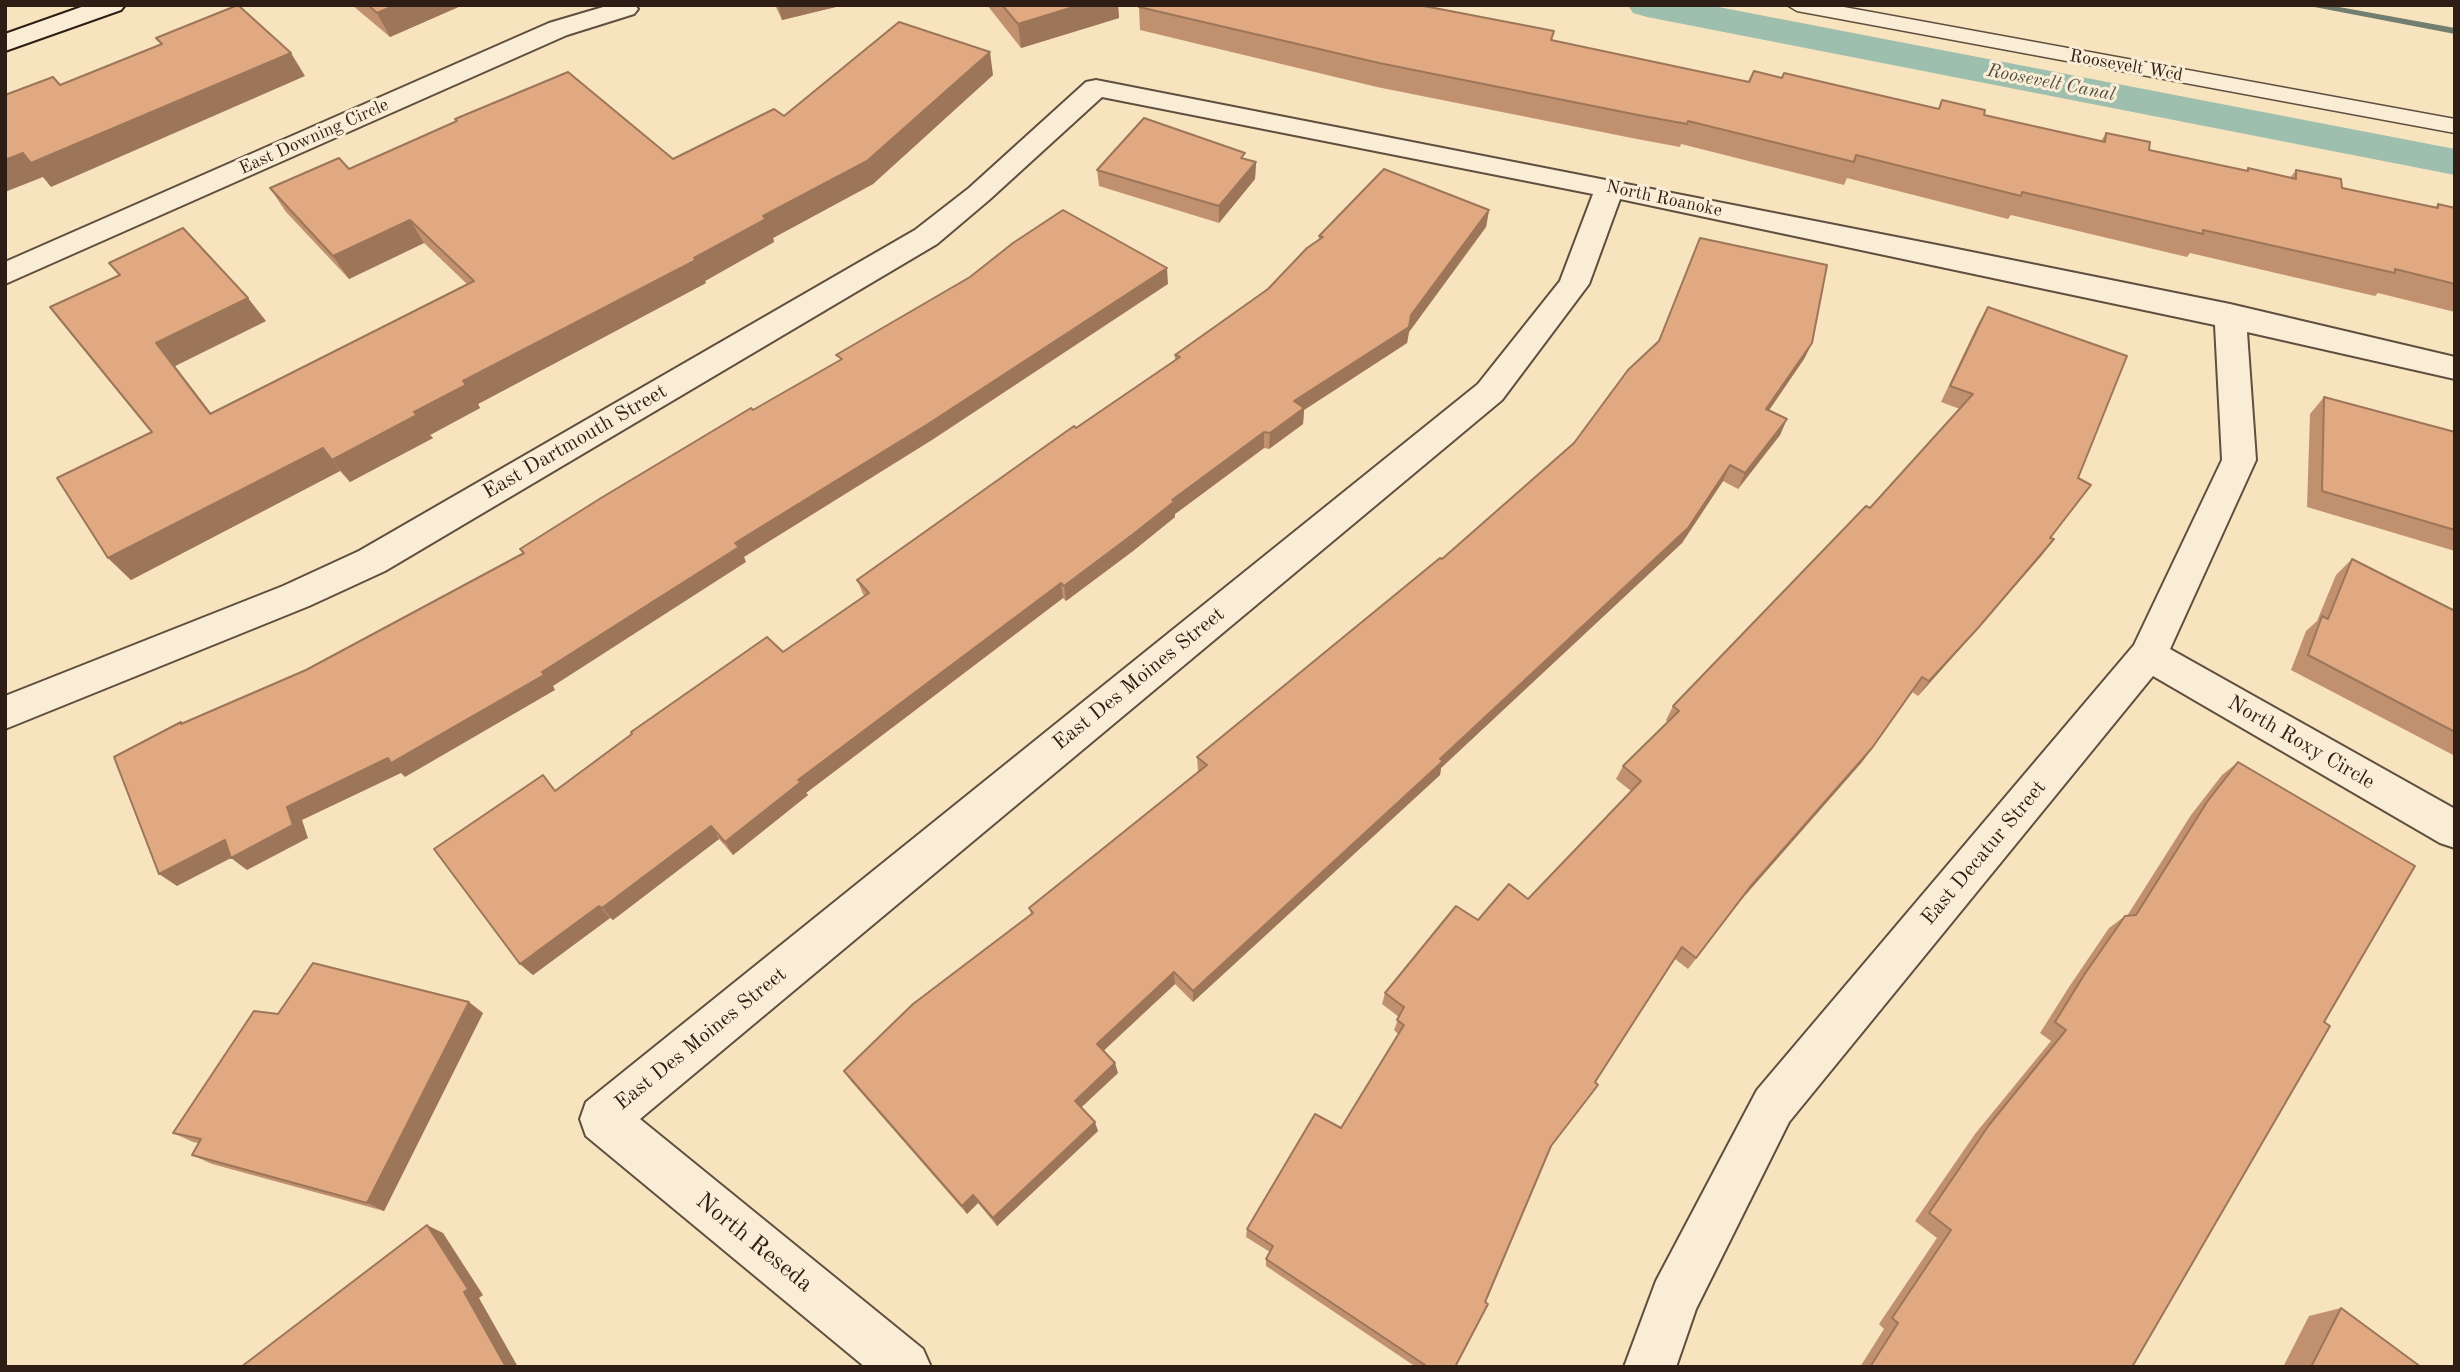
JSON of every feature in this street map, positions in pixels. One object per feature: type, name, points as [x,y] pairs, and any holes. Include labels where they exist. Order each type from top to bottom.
[{"type":"street","points":[[5,43],[112,5]]},
{"type":"street","name":"East Downing Circle","points":[[5,274],[558,29],[625,9]]},
{"type":"street","name":"North Roanoke","points":[[1096,88],[1610,188],[2230,316],[2455,368]]},
{"type":"street","name":"East Dartmouth Street","points":[[5,713],[284,601],[372,561],[926,237],[979,194],[1096,88]]},
{"type":"street","name":"East Des Moines Street","points":[[603,1119],[1490,392],[1574,284],[1610,188]]},
{"type":"street","name":"East Decatur Street","points":[[1650,1367],[1674,1299],[1773,1106],[2148,655],[2239,460],[2230,316]]},
{"type":"street","name":"North Roxy Circle","points":[[2148,655],[2455,830]]},
{"type":"street","name":"North Reseda","points":[[603,1119],[905,1367]]},
{"type":"lane","name":"Roosevelt Wcd","points":[[1797,5],[2455,126]]},
{"type":"building","points":[[238,5],[291,53],[31,163],[23,153],[5,160],[5,95],[53,77],[60,85],[162,44],[156,38]]},
{"type":"building","points":[[368,5],[396,5],[377,13]]},
{"type":"building","points":[[1002,5],[1080,5],[1018,24]]},
{"type":"building","points":[[1419,5],[1554,31],[1551,40],[1749,82],[1754,71],[1782,78],[1784,73],[1939,109],[1942,100],[1985,110],[1984,115],[2105,142],[2106,133],[2150,142],[2149,150],[2248,171],[2248,168],[2296,179],[2296,170],[2341,179],[2342,188],[2438,208],[2438,204],[2455,208],[2455,284],[2203,230],[2203,234],[2022,192],[2021,196],[1856,155],[1854,162],[1688,121],[1687,124],[1643,116],[1379,63],[1139,7]]},
{"type":"building","points":[[899,22],[990,52],[867,161],[763,216],[766,219],[694,258],[696,260],[463,381],[466,385],[414,412],[417,415],[332,460],[323,448],[108,558],[57,478],[152,432],[50,307],[120,275],[109,263],[183,228],[248,298],[156,343],[210,414],[474,281],[410,220],[333,256],[270,188],[339,158],[349,169],[457,121],[455,119],[568,72],[673,159],[774,109],[784,116]]},
{"type":"building","points":[[1144,118],[1245,153],[1241,158],[1256,162],[1219,206],[1097,170]]},
{"type":"building","points":[[1384,169],[1489,210],[1411,315],[1409,327],[1294,401],[1304,408],[1270,433],[1264,432],[1172,500],[1175,501],[1064,586],[1061,583],[798,780],[801,782],[725,842],[711,826],[602,908],[599,906],[520,964],[434,849],[543,775],[555,791],[632,734],[631,732],[767,637],[783,652],[869,593],[857,580],[1074,426],[1076,428],[1180,357],[1175,355],[1268,289],[1307,248],[1323,237],[1319,236]]},
{"type":"building","points":[[1063,210],[1167,268],[928,424],[735,543],[739,547],[542,672],[544,675],[391,763],[388,758],[287,807],[293,825],[231,858],[225,840],[159,874],[114,757],[181,722],[306,670],[524,553],[520,549],[601,498],[751,408],[753,410],[842,359],[836,355],[970,277],[1013,243]]},
{"type":"building","points":[[1700,238],[1827,265],[1812,343],[1766,409],[1787,419],[1745,473],[1730,465],[1688,528],[1440,759],[1443,761],[1193,991],[1174,972],[1097,1044],[1115,1063],[1075,1101],[1095,1122],[993,1218],[973,1195],[962,1206],[844,1071],[913,1004],[1033,913],[1029,908],[1207,765],[1197,757],[1442,559],[1574,443],[1628,370],[1659,341]]},
{"type":"building","points":[[1988,307],[2127,356],[2078,478],[2091,485],[2050,538],[2054,539],[1978,628],[1929,681],[1922,677],[1872,748],[1750,887],[1696,958],[1682,947],[1595,1082],[1598,1085],[1551,1146],[1485,1302],[1488,1304],[1455,1367],[1428,1367],[1266,1259],[1273,1246],[1247,1229],[1315,1114],[1341,1128],[1404,1025],[1397,1020],[1404,1007],[1385,993],[1456,906],[1478,920],[1509,884],[1528,899],[1641,781],[1623,766],[1679,711],[1673,706],[1866,506],[1870,508],[1973,394],[1950,386]]},
{"type":"building","points":[[2324,397],[2455,432],[2455,530],[2322,491]]},
{"type":"building","points":[[2352,559],[2455,611],[2455,732],[2308,655],[2322,616],[2328,619]]},
{"type":"building","points":[[2238,762],[2415,866],[2324,1022],[2330,1026],[2132,1367],[1870,1367],[1898,1323],[1892,1318],[1951,1230],[1929,1213],[1989,1125],[2066,1030],[2055,1022],[2084,975],[2125,916],[2136,915],[2207,802]]},
{"type":"building","points":[[313,963],[469,1002],[367,1203],[192,1155],[201,1139],[173,1133],[254,1011],[278,1014]]},
{"type":"building","points":[[427,1225],[468,1289],[464,1292],[506,1367],[241,1367]]},
{"type":"building","points":[[2341,1308],[2421,1367],[2311,1367]]},
{"type":"waterway","name":"Roosevelt Canal","points":[[1647,5],[2455,162]]},
{"type":"waterway","points":[[2309,5],[2455,31]]}]
